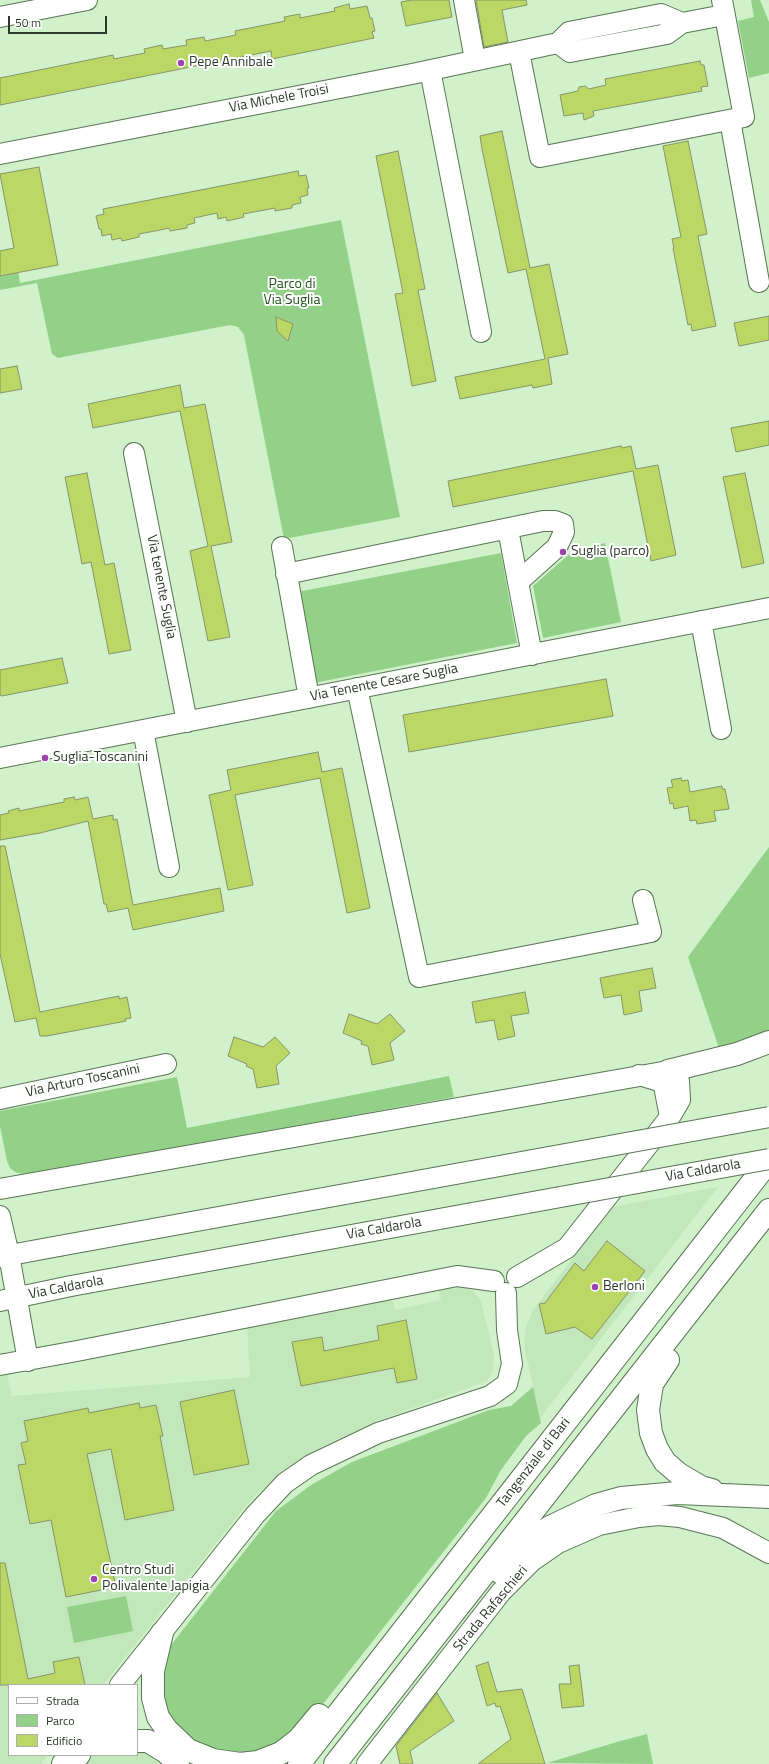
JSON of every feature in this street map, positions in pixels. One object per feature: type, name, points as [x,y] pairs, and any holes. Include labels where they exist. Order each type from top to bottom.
[{"type":"highway","points":[[668,1071],[738,1054],[769,1042]]},
{"type":"highway","name":"Tangenziale di Bari","points":[[299,1764],[769,1160]]},
{"type":"highway","name":"Tangenziale di Bari","points":[[335,1764],[769,1210]]},
{"type":"highway","points":[[718,1276],[713,1300],[667,1361],[652,1384],[648,1410],[651,1433],[657,1449],[665,1462],[679,1474],[701,1487],[726,1495]]},
{"type":"highway","points":[[432,1639],[489,1587],[535,1537],[572,1516],[596,1505],[621,1498],[678,1493],[769,1497]]},
{"type":"highway","points":[[162,1633],[153,1671],[152,1698],[158,1717],[167,1730],[188,1750],[213,1760],[240,1764],[258,1762],[280,1753],[298,1740],[350,1679],[410,1621]]},
{"type":"highway","points":[[138,1702],[158,1717]]},
{"type":"highway","points":[[141,1738],[166,1752],[178,1764]]},
{"type":"highway","points":[[63,1764],[77,1756]]},
{"type":"street","points":[[0,17],[87,0]]},
{"type":"street","points":[[464,0],[475,60]]},
{"type":"street","points":[[519,52],[540,157],[744,117],[723,7]]},
{"type":"street","name":"Via Michele Troisi","points":[[0,154],[519,52],[558,43],[569,32],[661,14],[682,23],[723,7]]},
{"type":"street","points":[[430,70],[481,332]]},
{"type":"street","points":[[730,120],[759,282]]},
{"type":"street","name":"Via tenente Suglia","points":[[134,453],[187,722]]},
{"type":"street","points":[[286,574],[543,521],[555,521],[563,524],[564,532],[557,548],[518,582]]},
{"type":"street","points":[[508,529],[532,655]]},
{"type":"street","points":[[282,546],[309,698]]},
{"type":"street","name":"Via Tenente Cesare Suglia","points":[[0,758],[769,608]]},
{"type":"street","points":[[701,621],[721,729]]},
{"type":"street","points":[[357,688],[419,977],[651,932],[643,900]]},
{"type":"street","points":[[143,730],[169,867]]},
{"type":"street","name":"Via Arturo Toscanini","points":[[0,1099],[166,1064]]},
{"type":"street","points":[[0,1189],[640,1075],[668,1071],[679,1081],[680,1100],[670,1117],[567,1248],[517,1277],[518,1281],[516,1289],[513,1292],[500,1287],[457,1276],[28,1361],[0,1365]]},
{"type":"street","points":[[640,1075],[659,1081],[664,1086],[670,1117]]},
{"type":"street","points":[[4,1256],[769,1117]]},
{"type":"street","name":"Via Caldarola","points":[[8,1299],[70,1286],[769,1160]]},
{"type":"street","points":[[0,1216],[8,1299],[28,1361]]},
{"type":"street","points":[[121,1684],[254,1515],[285,1483],[310,1465],[371,1436],[490,1396],[507,1384],[512,1364],[500,1287]]},
{"type":"street","name":"Strada Rafaschieri","points":[[367,1764],[501,1592],[532,1561],[558,1542],[599,1525],[639,1517],[658,1515],[687,1518],[723,1528],[769,1553]]},
{"type":"street","points":[[59,1764],[65,1756]]},
{"type":"shaded area","points":[[718,1187],[540,1418],[524,1344],[526,1327],[533,1310],[612,1207]]},
{"type":"shaded area","name":"Centro Studi Polivalente Japigia","points":[[452,1287],[462,1287],[473,1291],[481,1301],[494,1354],[493,1371],[487,1381],[379,1420],[325,1445],[287,1469],[255,1496],[244,1508],[104,1684],[8,1684],[8,1756],[47,1756],[41,1764],[0,1764],[0,1376],[7,1375],[12,1396],[250,1377],[247,1327],[392,1299],[395,1310],[441,1300],[439,1290]]},
{"type":"shaded area","points":[[138,1748],[167,1764],[79,1764],[91,1756],[138,1756]]},
{"type":"green space","points":[[751,0],[760,0],[769,22],[769,73],[749,78],[738,21],[754,17]]},
{"type":"green space","name":"Parco di Via Suglia","points":[[341,220],[400,517],[284,539],[244,335],[238,327],[230,325],[58,358],[52,354],[37,283],[0,290],[0,276],[11,274],[9,266],[17,264],[20,283]]},
{"type":"green space","points":[[605,543],[621,622],[543,638],[533,586],[573,551]]},
{"type":"green space","points":[[501,553],[517,643],[314,683],[292,593]]},
{"type":"green space","points":[[769,847],[769,1032],[746,1041],[719,1048],[688,957]]},
{"type":"green space","points":[[449,1076],[454,1097],[27,1175],[15,1172],[10,1168],[7,1161],[0,1126],[0,1111],[177,1077],[187,1128]]},
{"type":"green space","points":[[533,1387],[541,1423],[526,1436],[501,1470],[486,1498],[308,1723],[283,1744],[237,1757],[193,1742],[164,1711],[161,1688],[165,1658],[171,1645],[276,1511],[311,1485],[352,1462],[489,1410],[511,1406]]},
{"type":"green space","points":[[126,1596],[133,1631],[74,1643],[67,1607]]},
{"type":"green space","points":[[647,1734],[653,1764],[547,1763],[617,1742]]},
{"type":"building","points":[[411,0],[449,0],[452,17],[406,26],[401,2]]},
{"type":"building","points":[[476,0],[526,0],[527,5],[502,10],[508,42],[484,47]]},
{"type":"building","points":[[349,4],[350,9],[367,6],[375,31],[372,32],[374,38],[272,59],[271,51],[0,105],[0,78],[113,55],[114,59],[145,53],[144,49],[162,45],[163,49],[187,45],[186,40],[204,37],[205,41],[236,35],[235,31],[285,21],[284,17],[300,14],[300,18],[335,11],[334,8]]},
{"type":"building","points":[[700,61],[701,65],[704,65],[708,86],[701,87],[702,91],[593,111],[594,116],[584,120],[583,113],[564,116],[560,95],[578,91],[579,87],[585,86],[589,89],[606,85],[605,79]]},
{"type":"building","points":[[502,131],[530,268],[549,264],[568,354],[548,358],[552,384],[533,388],[532,385],[460,399],[455,377],[545,359],[526,269],[508,273],[482,149],[480,136]]},
{"type":"building","points":[[688,141],[707,234],[698,236],[716,326],[692,331],[691,324],[688,325],[673,248],[672,239],[681,237],[663,146]]},
{"type":"building","points":[[398,151],[425,289],[418,290],[436,381],[412,386],[395,294],[403,293],[376,156]]},
{"type":"building","points":[[39,167],[58,265],[0,276],[0,251],[14,248],[0,174]]},
{"type":"building","points":[[298,171],[299,176],[306,175],[309,188],[307,188],[308,195],[300,197],[301,203],[292,205],[292,208],[275,211],[275,208],[243,214],[244,217],[227,221],[226,217],[218,219],[217,213],[194,218],[195,223],[187,225],[187,228],[170,231],[169,228],[139,234],[139,237],[122,241],[121,238],[112,240],[111,234],[102,236],[101,229],[99,229],[96,216],[104,214],[103,209]]},
{"type":"building","points":[[769,316],[769,340],[739,346],[734,323]]},
{"type":"building","points":[[276,317],[293,324],[288,341],[277,331]]},
{"type":"building","points":[[17,366],[22,389],[0,393],[0,369]]},
{"type":"building","points":[[180,385],[184,408],[205,404],[232,542],[211,546],[230,637],[208,641],[190,551],[208,546],[180,411],[93,428],[88,404]]},
{"type":"building","points":[[769,421],[769,445],[736,452],[731,428]]},
{"type":"building","points":[[621,446],[622,448],[631,446],[636,469],[658,465],[676,555],[651,561],[633,471],[453,507],[448,481]]},
{"type":"building","points":[[87,473],[105,565],[114,563],[131,650],[109,654],[91,562],[82,564],[65,477]]},
{"type":"building","points":[[745,473],[764,563],[742,568],[723,477]]},
{"type":"building","points":[[62,658],[68,683],[2,696],[0,695],[0,670]]},
{"type":"building","points":[[606,679],[613,716],[409,752],[403,715]]},
{"type":"building","points":[[318,752],[322,772],[342,768],[370,908],[347,913],[320,778],[235,795],[253,885],[228,890],[209,795],[231,790],[227,770]]},
{"type":"building","points":[[681,778],[682,781],[688,780],[690,792],[722,786],[722,789],[725,789],[729,809],[714,811],[716,821],[697,824],[696,820],[690,821],[688,806],[674,809],[673,803],[670,804],[667,788],[673,787],[671,780]]},
{"type":"building","points":[[74,797],[75,800],[88,797],[93,819],[113,815],[113,820],[117,819],[133,905],[220,888],[224,911],[133,930],[128,908],[108,912],[106,904],[104,904],[88,821],[40,833],[0,840],[0,815],[9,813],[8,811],[19,808],[19,811],[64,802],[64,799]]},
{"type":"building","points":[[0,846],[5,846],[40,1012],[119,996],[119,999],[127,997],[131,1018],[125,1019],[126,1021],[47,1036],[40,1036],[36,1018],[15,1022],[0,954]]},
{"type":"building","points":[[652,968],[656,988],[639,991],[642,1011],[624,1015],[621,995],[604,998],[600,978]]},
{"type":"building","points":[[525,992],[529,1013],[511,1016],[515,1036],[498,1040],[494,1020],[476,1023],[472,1002]]},
{"type":"building","points":[[349,1014],[377,1024],[390,1014],[405,1031],[390,1043],[394,1060],[372,1065],[368,1046],[361,1044],[362,1041],[343,1033]]},
{"type":"building","points":[[234,1037],[263,1047],[275,1037],[290,1053],[276,1066],[279,1084],[257,1088],[253,1069],[246,1066],[247,1064],[228,1056]]},
{"type":"building","name":"Berloni","points":[[607,1241],[645,1271],[592,1339],[575,1327],[546,1334],[539,1304],[545,1303],[575,1263],[584,1271]]},
{"type":"building","points":[[406,1320],[417,1379],[397,1383],[394,1368],[301,1386],[292,1342],[322,1337],[324,1351],[379,1340],[377,1326]]},
{"type":"building","points":[[234,1390],[249,1464],[194,1475],[180,1402]]},
{"type":"building","points":[[139,1403],[140,1408],[156,1405],[163,1436],[160,1436],[174,1510],[125,1520],[111,1449],[87,1454],[116,1587],[66,1597],[51,1520],[30,1524],[18,1465],[26,1464],[21,1443],[28,1441],[24,1421],[88,1408],[89,1413]]},
{"type":"building","points":[[0,1563],[5,1563],[28,1679],[55,1673],[53,1662],[79,1657],[85,1684],[0,1685]]},
{"type":"building","points":[[488,1662],[497,1692],[522,1689],[545,1764],[478,1764],[511,1739],[500,1706],[496,1707],[495,1703],[487,1706],[476,1666]]},
{"type":"building","points":[[579,1665],[584,1706],[562,1708],[559,1684],[571,1684],[569,1666]]},
{"type":"building","points":[[437,1693],[454,1721],[410,1751],[413,1764],[400,1764],[396,1746]]},
{"type":"place","name":"Pepe Annibale","points":[[181,63]]},
{"type":"place","name":"Suglia (parco)","points":[[563,552]]},
{"type":"place","name":"Suglia-Toscanini","points":[[45,758]]},
{"type":"place","name":"Berloni","points":[[595,1287]]},
{"type":"place","name":"Centro Studi Polivalente Japigia","points":[[94,1579]]}]
